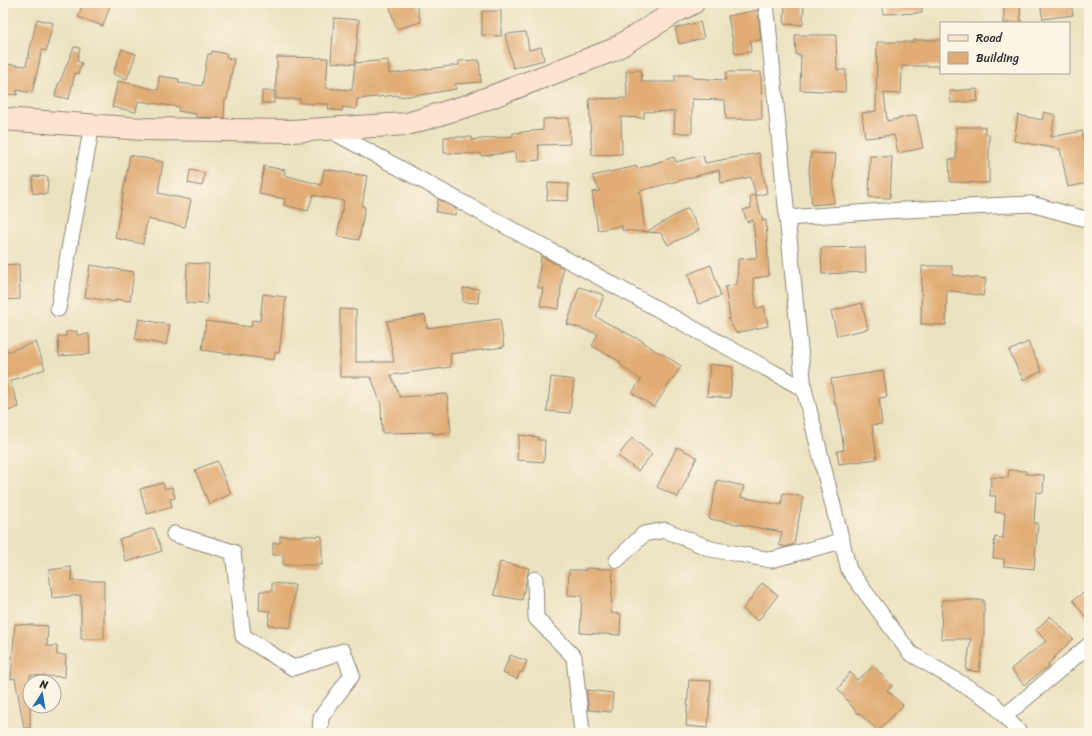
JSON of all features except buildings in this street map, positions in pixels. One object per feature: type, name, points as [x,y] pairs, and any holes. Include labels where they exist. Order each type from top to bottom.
[{"type":"main road","points":[[3,119],[143,129],[268,131],[407,124],[470,105],[614,50],[692,3]]},
{"type":"street","points":[[766,3],[804,389],[849,570],[910,653],[990,701],[1020,733]]},
{"type":"street","points":[[58,309],[92,125]]},
{"type":"street","points":[[327,129],[804,389]]},
{"type":"street","points":[[787,218],[884,211],[1031,204],[1089,220]]},
{"type":"street","points":[[616,560],[644,534],[665,530],[712,549],[771,560],[842,541]]},
{"type":"street","points":[[174,534],[233,552],[243,636],[293,668],[343,651],[352,675],[321,717],[320,733]]},
{"type":"street","points":[[535,579],[536,618],[574,656],[582,733]]},
{"type":"street","points":[[1005,716],[1089,645]]}]
